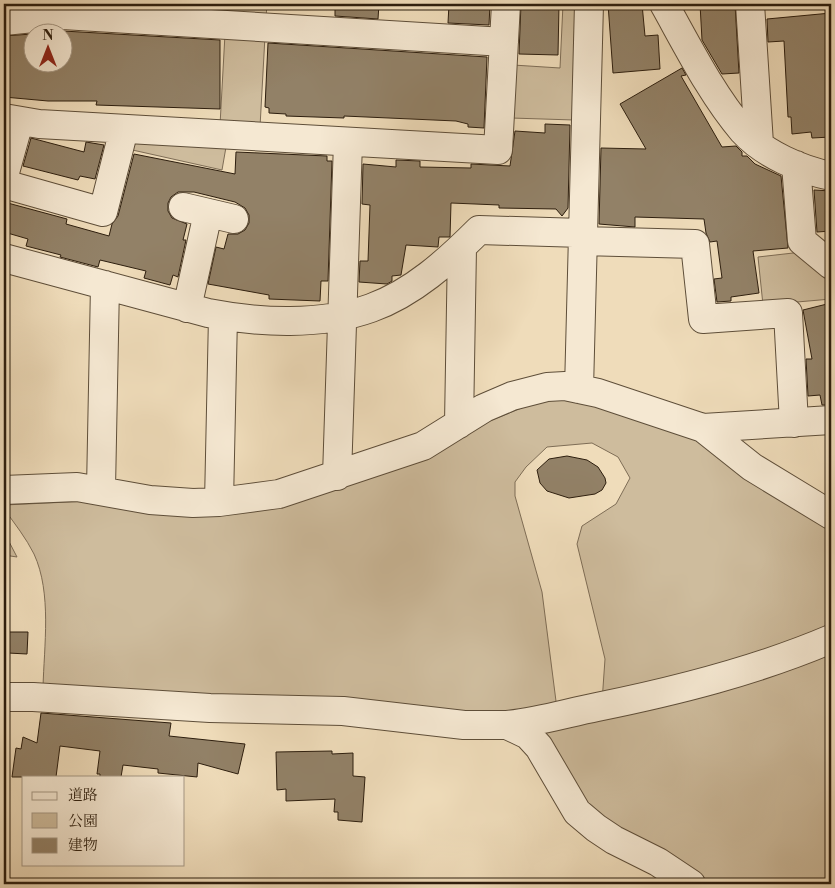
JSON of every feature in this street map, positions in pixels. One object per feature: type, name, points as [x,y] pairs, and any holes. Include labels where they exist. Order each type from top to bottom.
[{"type":"street","points":[[4,176],[12,120],[124,129],[498,150],[506,4]]},
{"type":"street","points":[[579,389],[588,4]]},
{"type":"street","points":[[664,4],[717,93],[744,131],[759,144],[796,165],[831,176]]},
{"type":"street","points":[[750,4],[759,144]]},
{"type":"street","points":[[4,21],[63,15],[504,42]]},
{"type":"street","points":[[4,184],[103,212],[124,129]]},
{"type":"street","points":[[337,476],[348,142]]},
{"type":"street","points":[[796,165],[802,241],[831,265]]},
{"type":"street","points":[[187,308],[196,210],[234,219]]},
{"type":"street","points":[[4,258],[223,316],[291,320],[341,315],[371,308],[402,293],[422,280],[462,247],[479,230],[695,244],[703,319],[788,313],[794,423]]},
{"type":"street","points":[[459,424],[462,247]]},
{"type":"street","points":[[101,489],[105,285]]},
{"type":"street","points":[[219,502],[223,316]]},
{"type":"street","points":[[4,490],[77,487],[101,489],[150,500],[193,503],[219,502],[279,494],[423,446],[484,408],[512,396],[547,387],[579,389],[634,404],[703,428],[752,467],[831,515]]},
{"type":"street","points":[[703,428],[831,420]]},
{"type":"street","points":[[4,697],[33,697],[210,708],[343,711],[464,725],[507,726],[531,723],[655,695],[768,663],[831,639]]},
{"type":"street","points":[[507,726],[528,735],[539,747],[577,812],[614,840],[658,862],[692,884]]},
{"type":"green space","points":[[227,4],[267,4],[266,18],[226,16]]},
{"type":"green space","points":[[563,4],[576,4],[574,120],[511,118],[513,65],[560,68]]},
{"type":"green space","points":[[225,34],[265,36],[260,127],[220,125]]},
{"type":"green space","points":[[138,142],[226,147],[222,170],[128,149]]},
{"type":"green space","points":[[802,252],[831,276],[831,299],[763,305],[758,257]]},
{"type":"green space","points":[[557,399],[592,405],[687,435],[831,523],[831,632],[602,702],[605,659],[577,544],[582,526],[616,504],[630,478],[618,457],[592,443],[547,447],[526,467],[515,482],[515,496],[542,592],[557,709],[527,715],[43,688],[46,620],[40,569],[34,554],[4,509],[4,505],[90,501],[174,515],[482,424],[529,405]]},
{"type":"green space","points":[[4,532],[17,557],[4,555]]},
{"type":"green space","points":[[831,644],[831,884],[702,884],[598,822],[534,728]]},
{"type":"building","points":[[204,4],[222,4],[222,9],[204,8]]},
{"type":"building","points":[[335,4],[379,4],[378,19],[335,16]]},
{"type":"building","points":[[449,4],[490,4],[489,25],[448,23]]},
{"type":"building","points":[[521,4],[559,4],[558,55],[519,54]]},
{"type":"building","points":[[608,4],[642,4],[645,36],[658,35],[660,69],[613,73]]},
{"type":"building","points":[[700,4],[735,4],[739,73],[722,74],[702,40]]},
{"type":"building","points":[[831,13],[831,137],[812,138],[811,132],[792,134],[791,117],[788,117],[784,41],[768,42],[767,19]]},
{"type":"building","points":[[72,32],[220,40],[220,109],[96,105],[97,101],[48,101],[4,97],[4,36],[22,35],[22,72],[72,72]]},
{"type":"building","points":[[268,43],[487,57],[484,128],[468,127],[468,124],[456,121],[344,116],[344,118],[286,116],[286,114],[269,113],[269,108],[265,107]]},
{"type":"building","points":[[682,68],[686,75],[681,76],[722,147],[736,146],[742,152],[742,156],[747,156],[755,164],[781,176],[788,248],[753,251],[759,293],[731,297],[731,301],[717,302],[714,279],[722,278],[717,241],[710,242],[706,233],[704,219],[635,217],[635,227],[599,224],[601,148],[646,149],[620,104]]},
{"type":"building","points":[[545,124],[570,125],[568,208],[562,216],[556,209],[499,208],[499,205],[451,203],[450,237],[439,237],[438,247],[406,245],[401,275],[392,276],[392,281],[387,284],[359,282],[360,261],[368,261],[370,205],[362,204],[363,164],[396,167],[396,160],[420,161],[420,167],[471,168],[471,164],[510,166],[515,131],[545,133]]},
{"type":"building","points":[[31,138],[84,152],[86,142],[104,145],[95,179],[80,176],[78,180],[23,166]]},
{"type":"building","points":[[236,152],[327,156],[327,161],[332,161],[328,281],[321,281],[320,301],[269,299],[269,295],[208,284],[216,247],[224,249],[228,234],[238,234],[245,230],[249,223],[249,215],[245,208],[235,202],[194,192],[178,192],[171,197],[168,203],[168,211],[172,218],[187,224],[183,240],[186,240],[178,277],[173,275],[170,285],[144,278],[146,271],[100,260],[98,267],[60,257],[61,255],[26,246],[28,239],[4,232],[4,202],[67,219],[66,224],[109,236],[112,224],[118,216],[134,154],[235,174]]},
{"type":"building","points":[[814,190],[831,191],[831,231],[817,232]]},
{"type":"building","points":[[831,303],[831,405],[822,405],[820,395],[808,396],[806,359],[812,359],[803,310]]},
{"type":"building","points":[[567,456],[587,460],[598,467],[606,483],[602,490],[595,494],[569,498],[547,491],[540,483],[537,470],[549,459]]},
{"type":"building","points":[[8,632],[28,632],[27,654],[8,653]]},
{"type":"building","points":[[41,713],[171,723],[169,736],[245,744],[238,774],[198,763],[197,777],[158,773],[158,769],[123,765],[121,776],[100,776],[100,774],[97,774],[100,751],[60,746],[56,776],[12,777],[16,748],[21,749],[23,737],[37,743]]},
{"type":"building","points":[[332,751],[332,754],[353,753],[353,776],[365,777],[362,822],[338,820],[338,812],[334,812],[335,799],[286,801],[286,789],[277,790],[276,752]]}]
